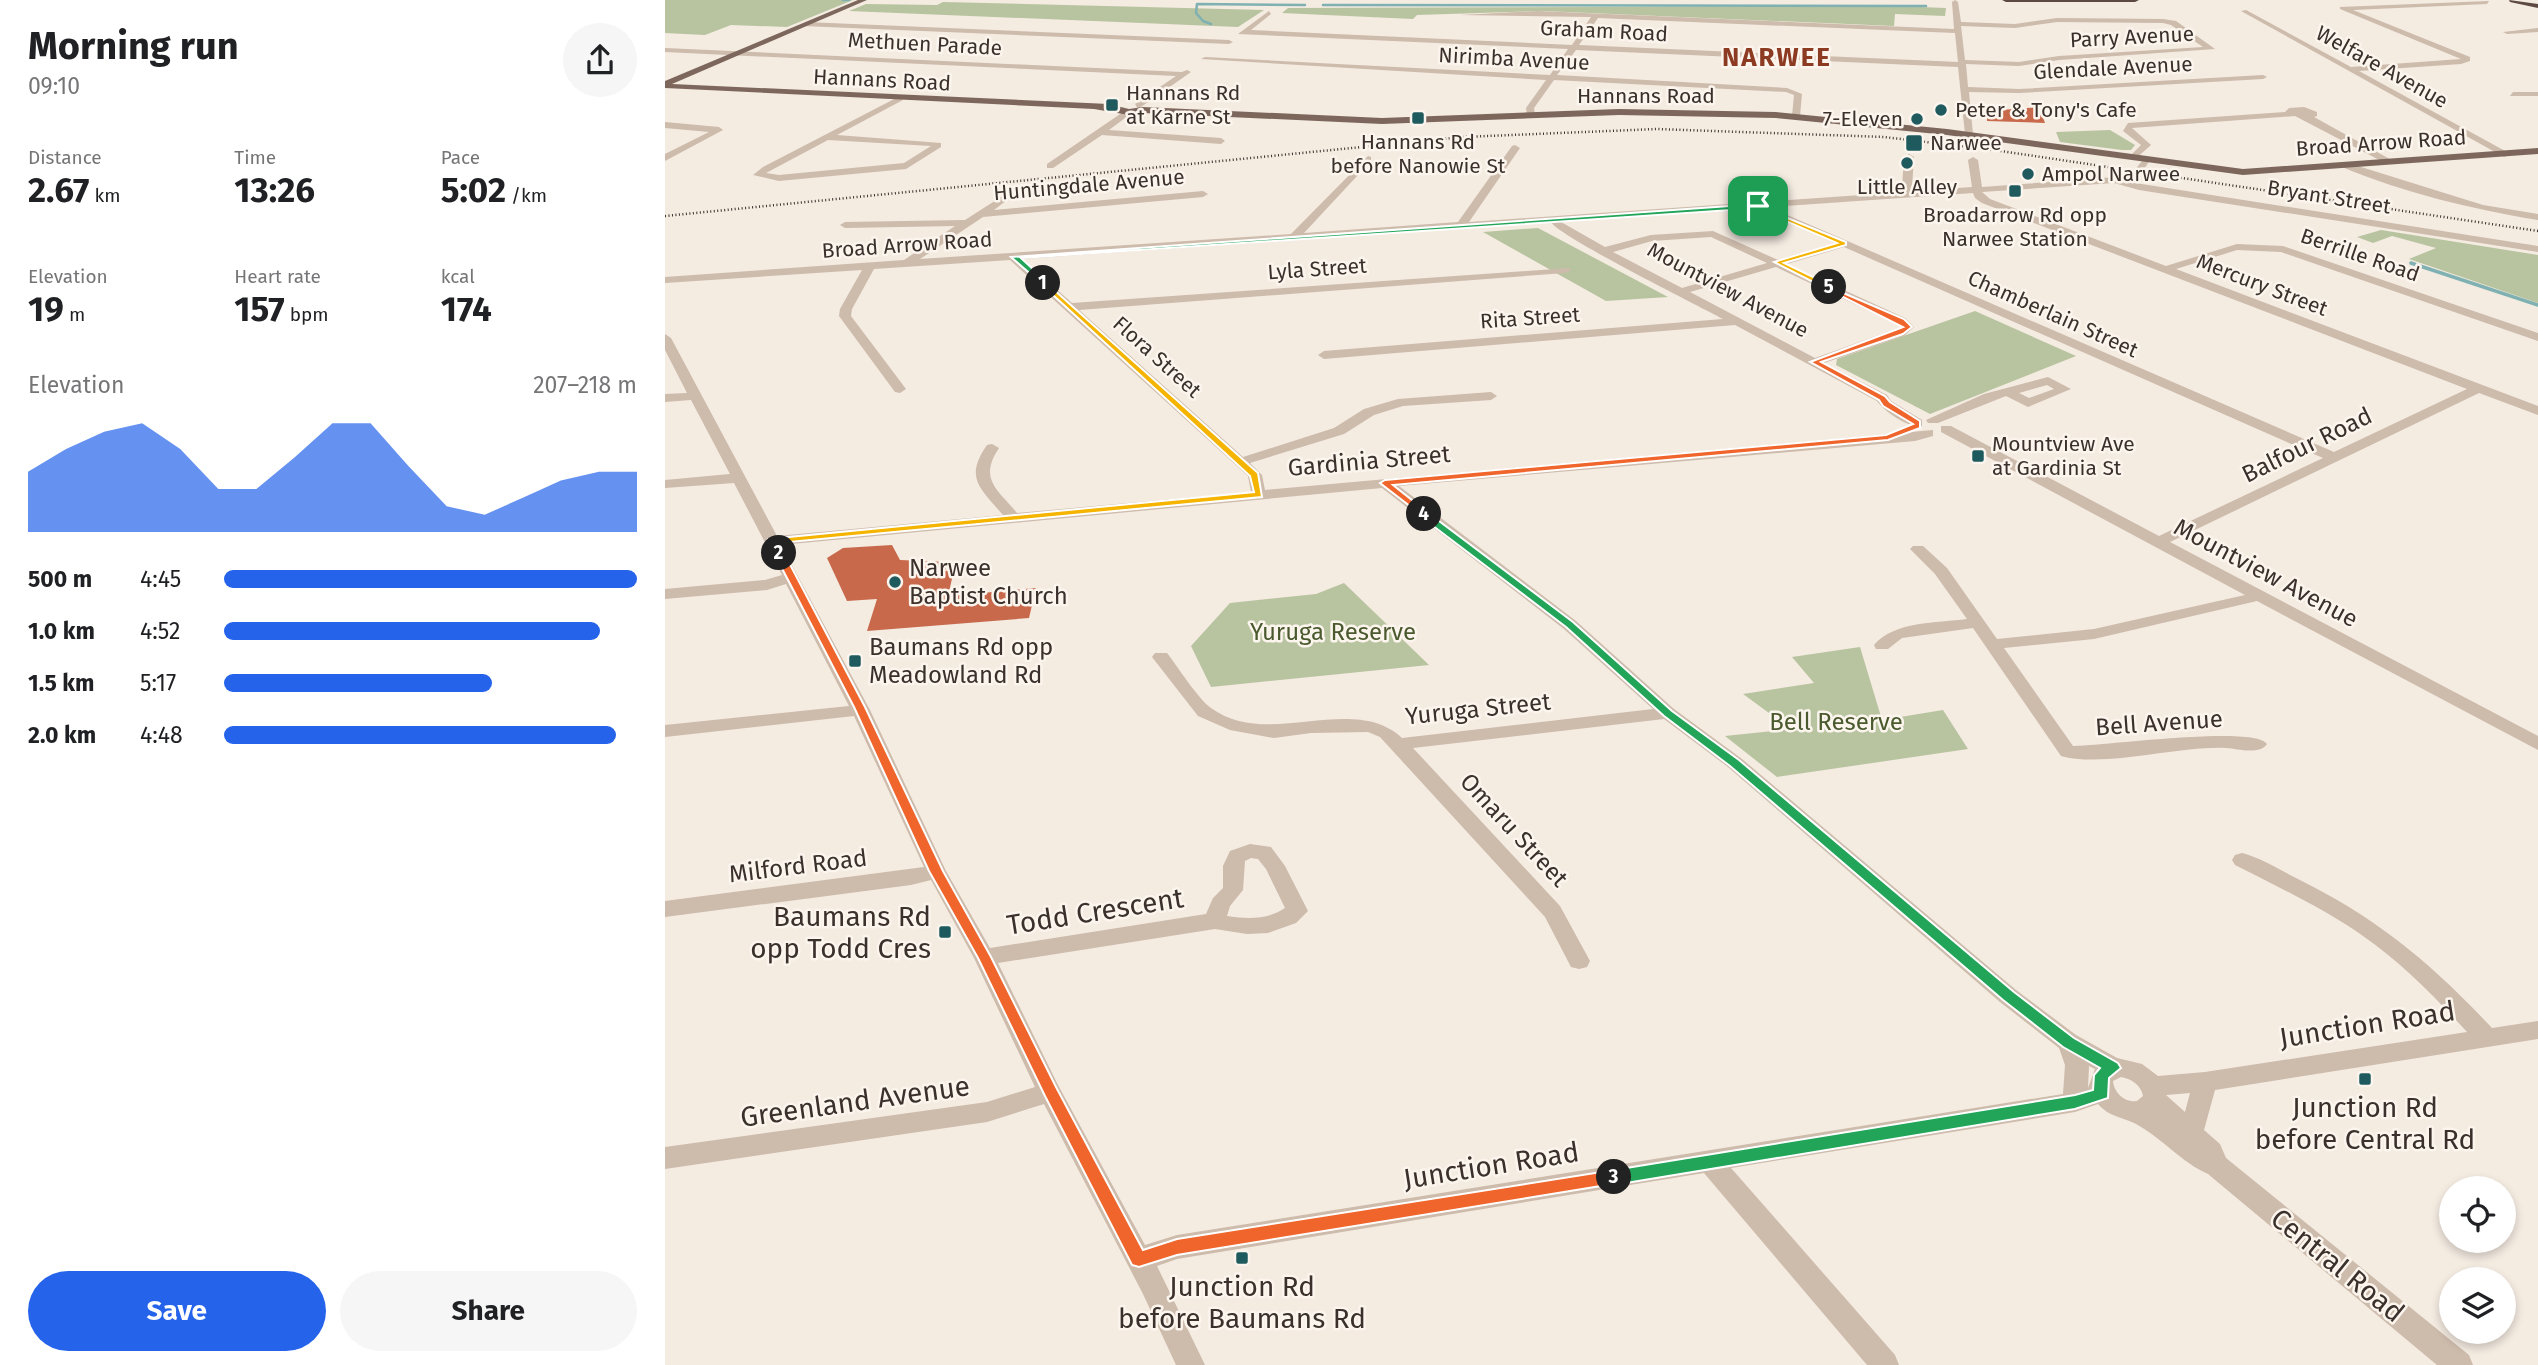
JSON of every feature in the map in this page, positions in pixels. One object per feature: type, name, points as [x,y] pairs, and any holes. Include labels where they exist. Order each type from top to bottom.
[{"type":"highway","points":[[2006,0],[2135,0]]},
{"type":"highway","points":[[2513,0],[2538,4]]},
{"type":"highway","points":[[2523,0],[2538,4]]},
{"type":"highway","points":[[2532,0],[2538,4]]},
{"type":"main road","points":[[665,85],[864,0]]},
{"type":"main road","name":"Hannans Road","points":[[665,85],[1382,121],[1676,112],[1796,116],[2141,156]]},
{"type":"main road","name":"Broad Arrow Road","points":[[2141,156],[2222,170],[2261,171],[2538,151]]},
{"type":"street","points":[[1955,2],[1969,135]]},
{"type":"street","points":[[2349,69],[2461,62],[2467,59],[2342,8],[2487,2]]},
{"type":"street","name":"Welfare Avenue","points":[[2244,11],[2504,154]]},
{"type":"street","points":[[1050,166],[1269,13]]},
{"type":"street","points":[[1464,15],[1538,13],[1958,28]]},
{"type":"street","points":[[1531,115],[1530,108],[1596,16]]},
{"type":"street","name":"Parry Avenue","points":[[1958,28],[2015,26],[2057,20],[2162,21],[2172,23],[2211,48],[2202,51],[2059,58],[2022,64],[1962,64]]},
{"type":"street","points":[[806,24],[1229,42]]},
{"type":"street","points":[[2507,32],[2538,30]]},
{"type":"street","name":"Graham Road","points":[[1244,32],[1962,64]]},
{"type":"street","name":"Methuen Parade","points":[[665,50],[1184,74]]},
{"type":"street","name":"Nirimba Avenue","points":[[1205,59],[1787,90],[1798,94],[1796,116]]},
{"type":"street","name":"Glendale Avenue","points":[[1965,89],[2019,91],[2263,77]]},
{"type":"street","points":[[2513,94],[2538,94]]},
{"type":"street","points":[[826,137],[938,145],[905,166],[779,178],[758,175],[761,171],[826,137],[901,98]]},
{"type":"street","points":[[2141,156],[2145,143],[2127,131],[2128,126],[2293,114],[2306,116],[2390,162]]},
{"type":"street","points":[[665,125],[719,130],[665,158]]},
{"type":"street","points":[[1100,132],[1221,141]]},
{"type":"street","points":[[1460,227],[1515,148]]},
{"type":"street","name":"Broad Arrow Road","points":[[665,280],[2115,181],[2133,178],[2141,156]]},
{"type":"street","points":[[1909,158],[1907,188],[1915,195]]},
{"type":"street","points":[[1293,238],[1368,159]]},
{"type":"street","points":[[1973,160],[1977,191]]},
{"type":"street","points":[[2346,165],[2364,173],[2482,208],[2538,217]]},
{"type":"street","name":"Bryant Street","points":[[2115,181],[2139,187],[2538,249]]},
{"type":"street","name":"Mercury Street","points":[[1977,191],[1977,196],[1986,201],[2538,411]]},
{"type":"street","name":"Huntingdale Avenue","points":[[978,214],[1203,194]]},
{"type":"street","points":[[906,264],[1004,198]]},
{"type":"street","name":"Chamberlain Street","points":[[1758,206],[2333,457]]},
{"type":"street","name":"Mountview Avenue","points":[[1555,220],[1557,225],[1882,398],[1887,404],[1972,446],[2538,744]]},
{"type":"street","points":[[845,225],[965,223]]},
{"type":"street","points":[[1604,251],[1651,238],[1713,233],[1901,321],[1908,327],[1900,333],[1814,362]]},
{"type":"street","points":[[1682,291],[1844,244]]},
{"type":"street","name":"Berrille Road","points":[[2167,269],[2234,246],[2256,244],[2283,249],[2538,337]]},
{"type":"street","name":"Flora Street","points":[[1014,257],[1255,475],[1259,495]]},
{"type":"street","points":[[870,266],[846,309],[845,316],[900,389]]},
{"type":"street","name":"Lyla Street","points":[[1071,307],[1565,270]]},
{"type":"street","name":"Rita Street","points":[[1325,355],[1739,321]]},
{"type":"street","points":[[665,338],[861,710],[936,871],[984,957],[1050,1092],[1139,1259],[1191,1365]]},
{"type":"street","name":"Balfour Road","points":[[2156,543],[2479,388]]},
{"type":"street","points":[[1929,426],[1989,397],[2009,393]]},
{"type":"street","points":[[665,398],[695,396]]},
{"type":"street","points":[[1240,462],[1339,431],[1369,412],[1403,402],[1491,396]]},
{"type":"street","name":"Gardinia Street","points":[[772,541],[1922,436],[1929,426]]},
{"type":"street","points":[[992,448],[981,463],[979,472],[1013,518]]},
{"type":"street","points":[[665,484],[739,478]]},
{"type":"street","points":[[1385,483],[1570,625],[1668,713],[1735,763],[2008,996],[2069,1042],[2113,1068],[2131,1069],[2147,1078],[2148,1099],[2122,1110],[2107,1100],[2100,1087],[2102,1075],[2113,1068]]},
{"type":"street","name":"Bell Avenue","points":[[1918,549],[1941,570],[2068,752],[2104,752],[2203,741],[2258,744]]},
{"type":"street","points":[[665,594],[767,584],[792,577]]},
{"type":"street","points":[[1994,644],[2094,634],[2241,602],[2256,596]]},
{"type":"street","points":[[1882,645],[1897,634],[1976,623]]},
{"type":"street","name":"Yuruga Street","points":[[1161,657],[1204,712],[1236,726],[1274,732],[1311,727],[1371,726],[1386,733],[1398,744],[1668,713]]},
{"type":"street","points":[[665,731],[861,710]]},
{"type":"street","name":"Omaru Street","points":[[1398,744],[1553,912],[1579,961]]},
{"type":"street","points":[[2242,860],[2297,887],[2371,930],[2410,960],[2486,1037]]},
{"type":"street","name":"Milford Road","points":[[665,909],[911,878],[936,871]]},
{"type":"street","name":"Todd Crescent","points":[[984,957],[1215,921]]},
{"type":"street","name":"Junction Road","points":[[2148,1099],[2205,1082],[2538,1030]]},
{"type":"street","points":[[2069,1042],[2077,1065],[2075,1102]]},
{"type":"street","points":[[2191,1134],[2205,1082]]},
{"type":"street","name":"Greenland Avenue","points":[[665,1158],[987,1112],[1050,1092]]},
{"type":"street","name":"Junction Road","points":[[1139,1259],[1177,1247],[2075,1102],[2102,1093]]},
{"type":"street","name":"Central Road","points":[[2148,1099],[2211,1152],[2217,1166]]},
{"type":"street","name":"Central Road","points":[[2148,1099],[2200,1159],[2217,1166],[2459,1365]]},
{"type":"street","points":[[1710,1162],[1885,1365]]},
{"type":"green space","points":[[665,0],[853,0],[787,27],[731,25],[705,35],[665,33]]},
{"type":"green space","points":[[943,2],[1264,10],[1238,27],[849,11],[866,4],[937,5]]},
{"type":"green space","points":[[1288,8],[1946,8],[1945,16],[1895,14],[1894,26],[1543,11],[1417,15],[1413,19],[1282,13]]},
{"type":"green space","points":[[2110,130],[2135,145],[2131,150],[2122,150],[2060,142],[2056,132]]},
{"type":"green space","points":[[1538,228],[1668,297],[1606,301],[1483,232]]},
{"type":"green space","points":[[2381,230],[2538,255],[2538,303],[2409,259],[2436,248],[2392,236],[2373,243],[2357,237]]},
{"type":"green space","points":[[1975,311],[2076,356],[1930,414],[1836,365],[1837,359]]},
{"type":"green space","name":"Yuruga Reserve","points":[[1344,583],[1429,665],[1211,687],[1191,646],[1230,603],[1316,594]]},
{"type":"green space","name":"Bell Reserve","points":[[1860,647],[1882,720],[1943,710],[1968,749],[1777,777],[1725,736],[1791,729],[1743,694],[1814,683],[1792,657]]},
{"type":"building","points":[[2039,107],[2045,123],[1987,121],[1987,111]]},
{"type":"building","points":[[892,545],[900,560],[948,562],[945,571],[954,570],[948,596],[1036,588],[1029,618],[867,631],[877,599],[847,601],[827,558],[843,548]]},
{"type":"waterway","points":[[843,0],[849,0]]},
{"type":"waterway","points":[[1211,24],[1203,21],[1196,13],[1197,4],[1305,5]]},
{"type":"waterway","points":[[1323,5],[1926,6]]},
{"type":"waterway","points":[[2411,263],[2538,305]]},
{"type":"railway","points":[[665,216],[1463,137],[1657,129],[1884,137],[1994,150],[2538,231]]},
{"type":"place","name":"Hannans Rd at Karne St","points":[[1112,105]]},
{"type":"place","name":"Peter & Tony's Cafe","points":[[1941,110]]},
{"type":"place","name":"Hannans Rd before Nanowie St","points":[[1418,118]]},
{"type":"place","name":"7-Eleven","points":[[1917,119]]},
{"type":"place","name":"Narwee","points":[[1914,143]]},
{"type":"place","name":"Little Alley","points":[[1907,163]]},
{"type":"place","name":"Ampol Narwee","points":[[2028,174]]},
{"type":"place","name":"Broadarrow Rd opp Narwee Station","points":[[2015,191]]},
{"type":"place","name":"Mountview Ave at Gardinia St","points":[[1978,456]]},
{"type":"place","name":"Narwee Baptist Church","points":[[895,582]]},
{"type":"place","name":"Baumans Rd opp Meadowland Rd","points":[[855,661]]},
{"type":"place","name":"Baumans Rd opp Todd Cres","points":[[945,932]]},
{"type":"place","name":"Junction Rd before Central Rd","points":[[2365,1079]]},
{"type":"place","name":"Junction Rd before Baumans Rd","points":[[1242,1258]]},
{"type":"district","name":"NARWEE","points":[[1777,57]]},
{"type":"route","points":[[1758,206],[1844,244],[1778,262],[1901,321],[1908,327],[1900,333],[1814,362],[1882,398],[1917,423],[1917,426],[1888,437],[1385,483],[1570,625],[1668,713],[1735,763],[2008,996],[2069,1042],[2113,1068],[2102,1075],[2102,1093],[2075,1102],[1177,1247],[1139,1259],[1050,1092],[984,957],[936,871],[859,707],[772,541],[1259,495],[1255,475],[1014,257],[1758,206]]}]
